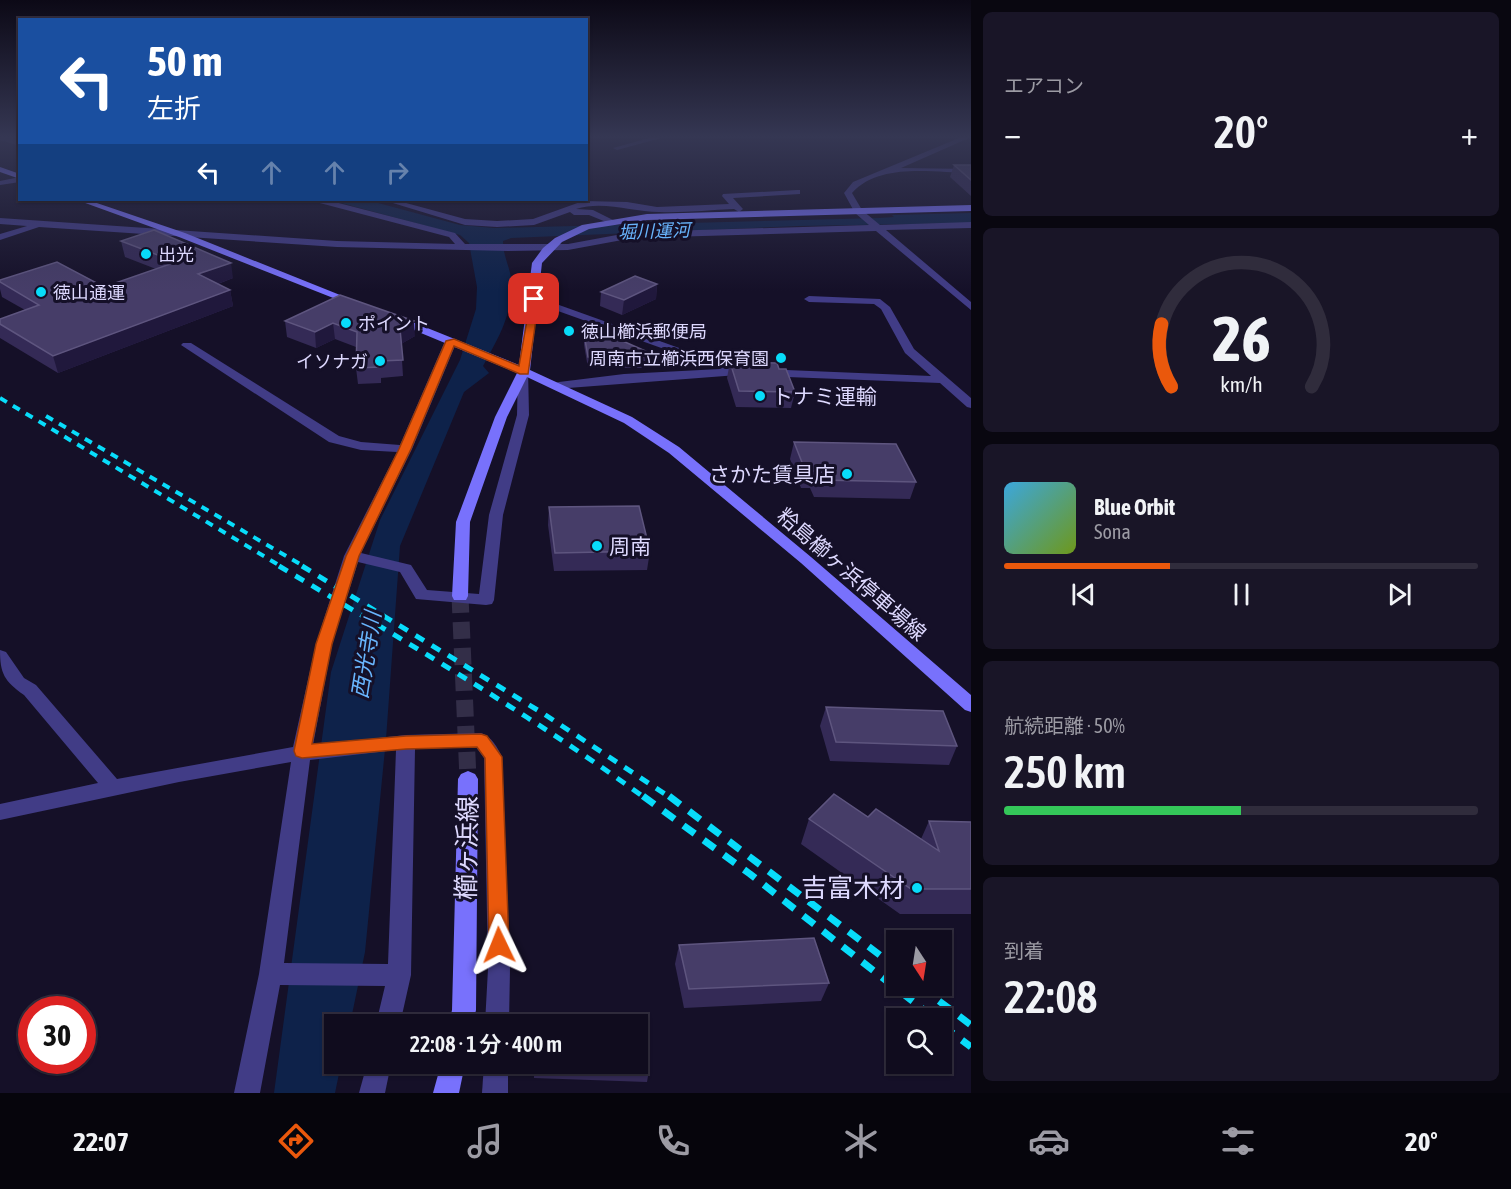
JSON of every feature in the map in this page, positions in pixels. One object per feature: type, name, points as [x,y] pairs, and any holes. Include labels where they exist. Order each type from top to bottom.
[{"type":"street","points":[[849,189],[848,193],[860,212],[971,307]]},
{"type":"street","points":[[744,213],[726,196],[797,192]]},
{"type":"street","points":[[84,201],[182,235],[365,307]]},
{"type":"street","points":[[323,201],[452,235],[462,247]]},
{"type":"street","points":[[392,201],[475,223],[524,224],[584,204],[627,205],[657,210],[736,206]]},
{"type":"street","points":[[544,218],[540,211],[564,201]]},
{"type":"street","points":[[352,556],[406,568],[422,595],[486,600],[496,515],[523,415],[524,371],[537,263],[546,248],[560,237],[611,221],[682,215],[971,208]]},
{"type":"street","points":[[544,218],[581,211],[611,221]]},
{"type":"street","points":[[0,221],[337,244],[508,248],[584,246],[633,235],[971,225]]},
{"type":"street","points":[[0,237],[44,224]]},
{"type":"street","points":[[953,291],[971,291]]},
{"type":"street","points":[[534,299],[738,371]]},
{"type":"street","points":[[809,299],[876,301],[885,307],[909,351],[942,380],[961,393],[971,404]]},
{"type":"street","name":"粭島櫛ヶ浜停車場線","points":[[387,316],[559,386],[628,420],[674,450],[806,560],[971,705]]},
{"type":"street","points":[[247,1093],[271,974],[302,751],[324,644],[352,556],[405,449],[451,341]]},
{"type":"street","points":[[187,345],[334,439],[361,446],[405,449]]},
{"type":"street","points":[[460,596],[463,522],[501,417],[524,371]]},
{"type":"street","points":[[559,386],[624,378],[738,371],[942,380]]},
{"type":"street","points":[[0,656],[18,682],[30,690],[113,788]]},
{"type":"street","points":[[0,812],[302,751],[406,742],[481,740],[494,757],[499,969],[497,1014]]},
{"type":"street","points":[[390,1014],[399,975],[406,742]]},
{"type":"street","name":"櫛ヶ浜線","points":[[463,1014],[468,779]]},
{"type":"street","points":[[271,974],[399,975]]},
{"type":"street","points":[[372,1093],[377,1074]]},
{"type":"street","points":[[446,1093],[451,1074]]},
{"type":"street","points":[[495,1093],[496,1074]]},
{"type":"water","points":[[334,201],[371,201],[460,225],[494,228],[879,218],[894,217],[892,215],[971,213],[971,223],[799,226],[511,238],[503,241],[511,278],[510,302],[500,334],[483,366],[489,373],[464,392],[400,546],[386,739],[365,952],[352,1014],[324,1014],[324,1074],[339,1074],[335,1093],[274,1093],[331,672],[380,520],[460,360],[476,309],[477,287],[469,243],[460,235]]},
{"type":"building","points":[[154,230],[231,263],[198,274],[230,290],[53,356],[0,324],[0,319],[39,305],[0,280],[57,262],[104,287],[176,262],[121,241]]},
{"type":"building","points":[[635,276],[657,284],[624,300],[601,292]]},
{"type":"building","points":[[340,295],[414,321],[400,329],[403,360],[380,361],[380,367],[356,368],[357,332],[333,323],[315,332],[285,321]]},
{"type":"building","points":[[584,334],[607,334],[659,357],[588,357]]},
{"type":"building","points":[[730,362],[777,363],[779,369],[786,369],[795,392],[739,391]]},
{"type":"building","points":[[794,442],[896,444],[916,482],[818,480],[814,471],[805,470]]},
{"type":"building","points":[[639,506],[650,551],[555,553],[549,507]]},
{"type":"building","points":[[826,707],[943,711],[957,746],[836,742]]},
{"type":"building","points":[[834,794],[868,817],[876,809],[939,851],[929,821],[971,822],[971,889],[911,889],[809,819]]},
{"type":"building","points":[[814,938],[829,983],[689,989],[679,945]]},
{"type":"tunnel","points":[[460,596],[468,779]]},
{"type":"railway","points":[[0,398],[282,567]]},
{"type":"railway","points":[[46,416],[305,567]]},
{"type":"railway","points":[[279,566],[556,736],[645,798]]},
{"type":"railway","points":[[302,566],[544,714],[671,798]]},
{"type":"railway","points":[[643,796],[750,874],[921,1008]]},
{"type":"railway","points":[[669,796],[886,960]]},
{"type":"railway","points":[[932,996],[971,1025]]},
{"type":"railway","points":[[952,1033],[971,1047]]},
{"type":"place","name":"出光","points":[[146,254]]},
{"type":"place","name":"徳山通運","points":[[41,292]]},
{"type":"place","name":"ポイント","points":[[346,323]]},
{"type":"place","name":"徳山櫛浜郵便局","points":[[569,331]]},
{"type":"place","name":"周南市立櫛浜西保育園","points":[[781,358]]},
{"type":"place","name":"イソナガ","points":[[380,361]]},
{"type":"place","name":"トナミ運輸","points":[[760,396]]},
{"type":"place","name":"さかた賃具店","points":[[847,474]]},
{"type":"place","name":"周南","points":[[597,546]]},
{"type":"place","name":"吉富木材","points":[[917,888]]},
{"type":"route","points":[[499,945],[494,757],[481,740],[406,742],[302,751],[324,644],[352,556],[405,449],[451,341],[524,371],[534,299]]},
{"type":"water label","name":"堀川運河","points":[[654,231]]},
{"type":"water label","name":"西光寺川","points":[[366,655]]}]
